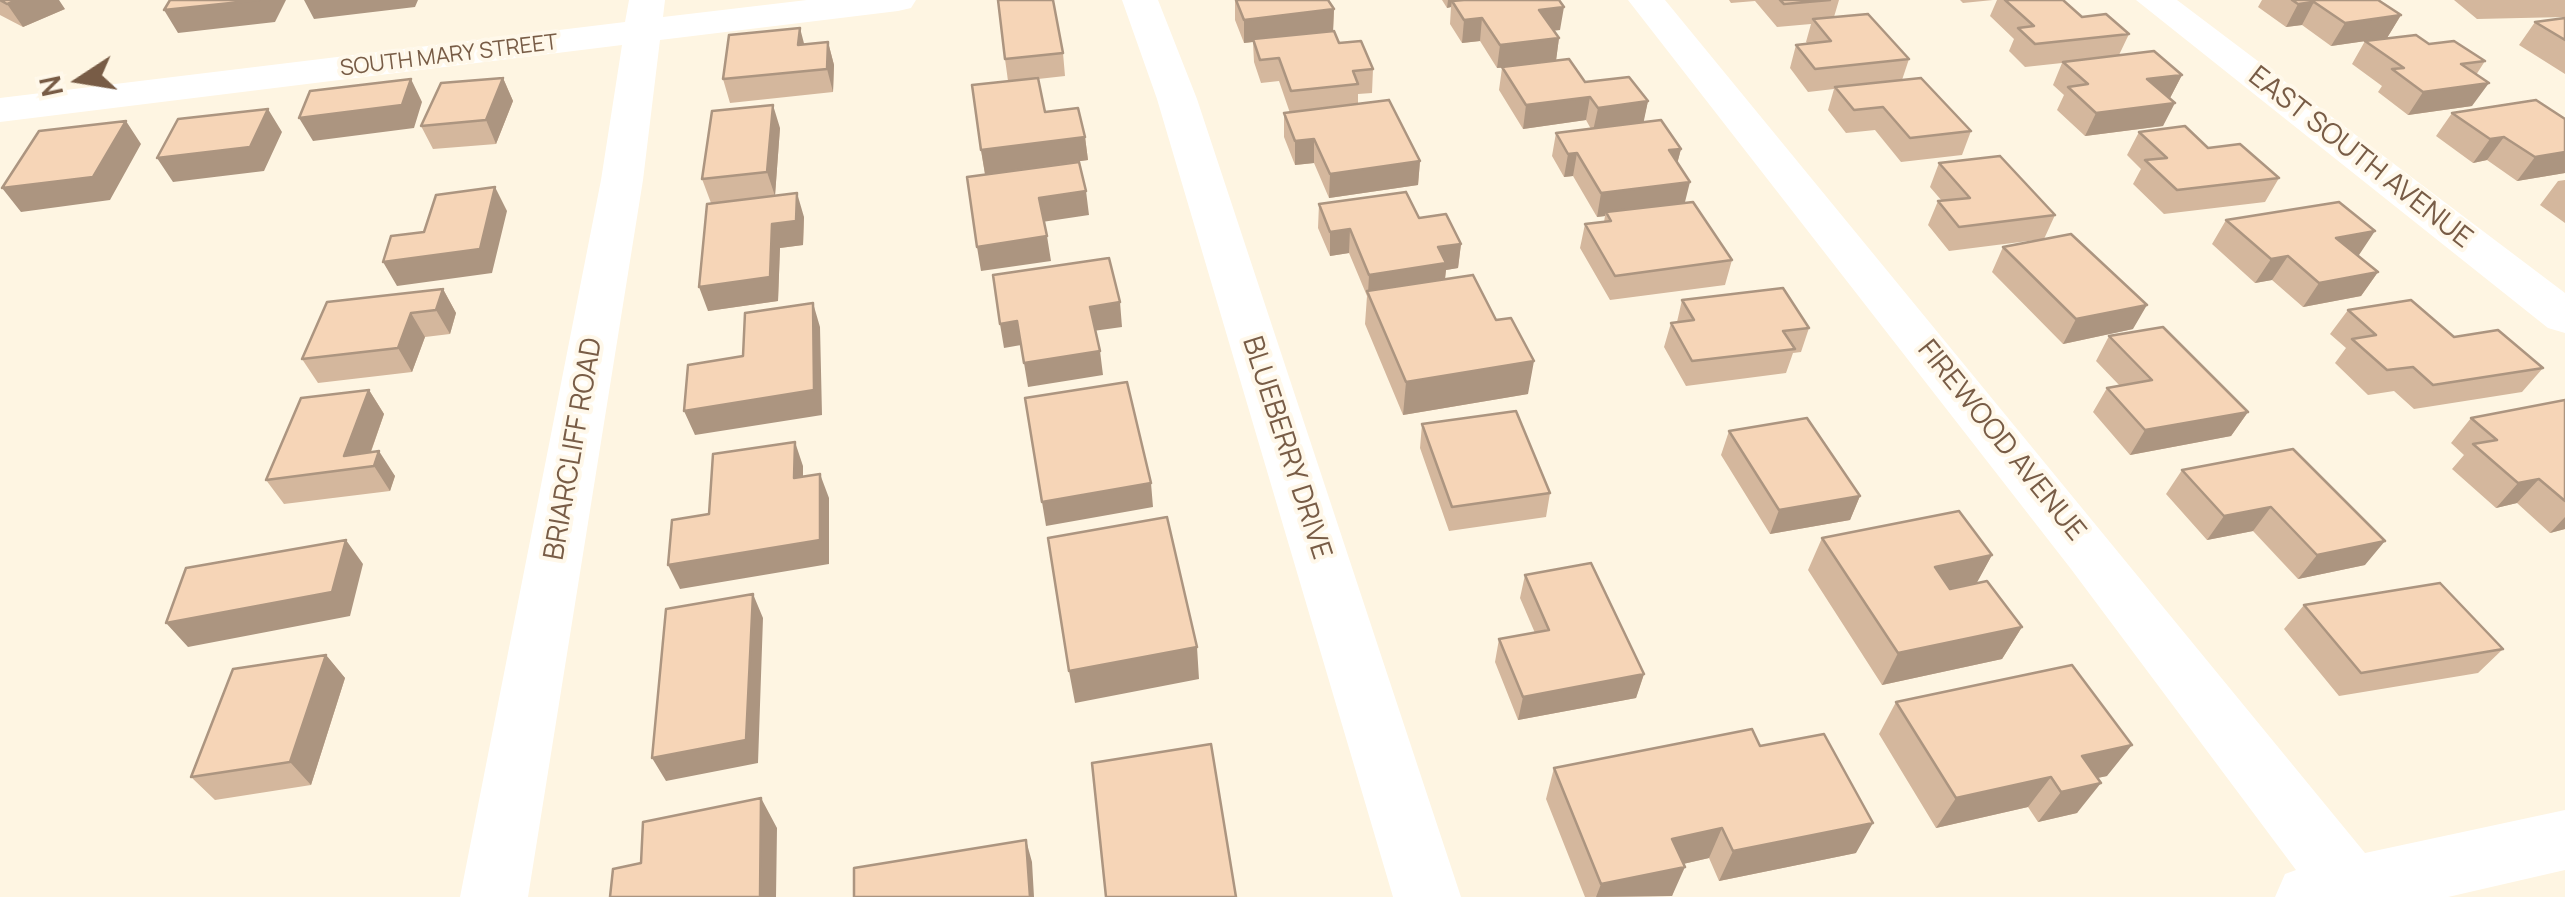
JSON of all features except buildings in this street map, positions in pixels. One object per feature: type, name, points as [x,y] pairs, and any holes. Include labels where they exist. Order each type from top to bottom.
[{"type":"street","name":"SOUTH MARY STREET","points":[[0,110],[645,16],[898,0]]},
{"type":"street","name":"BLUEBERRY DRIVE","points":[[1140,0],[1177,100],[1427,897]]},
{"type":"street","name":"FIREWOOD AVENUE","points":[[1646,0],[2091,554],[2330,892]]},
{"type":"street","name":"EAST SOUTH AVENUE","points":[[2154,0],[2565,317]]},
{"type":"street","name":"BRIARCLIFF ROAD","points":[[494,897],[622,180],[645,16]]},
{"type":"street","points":[[2330,892],[2565,840]]}]
